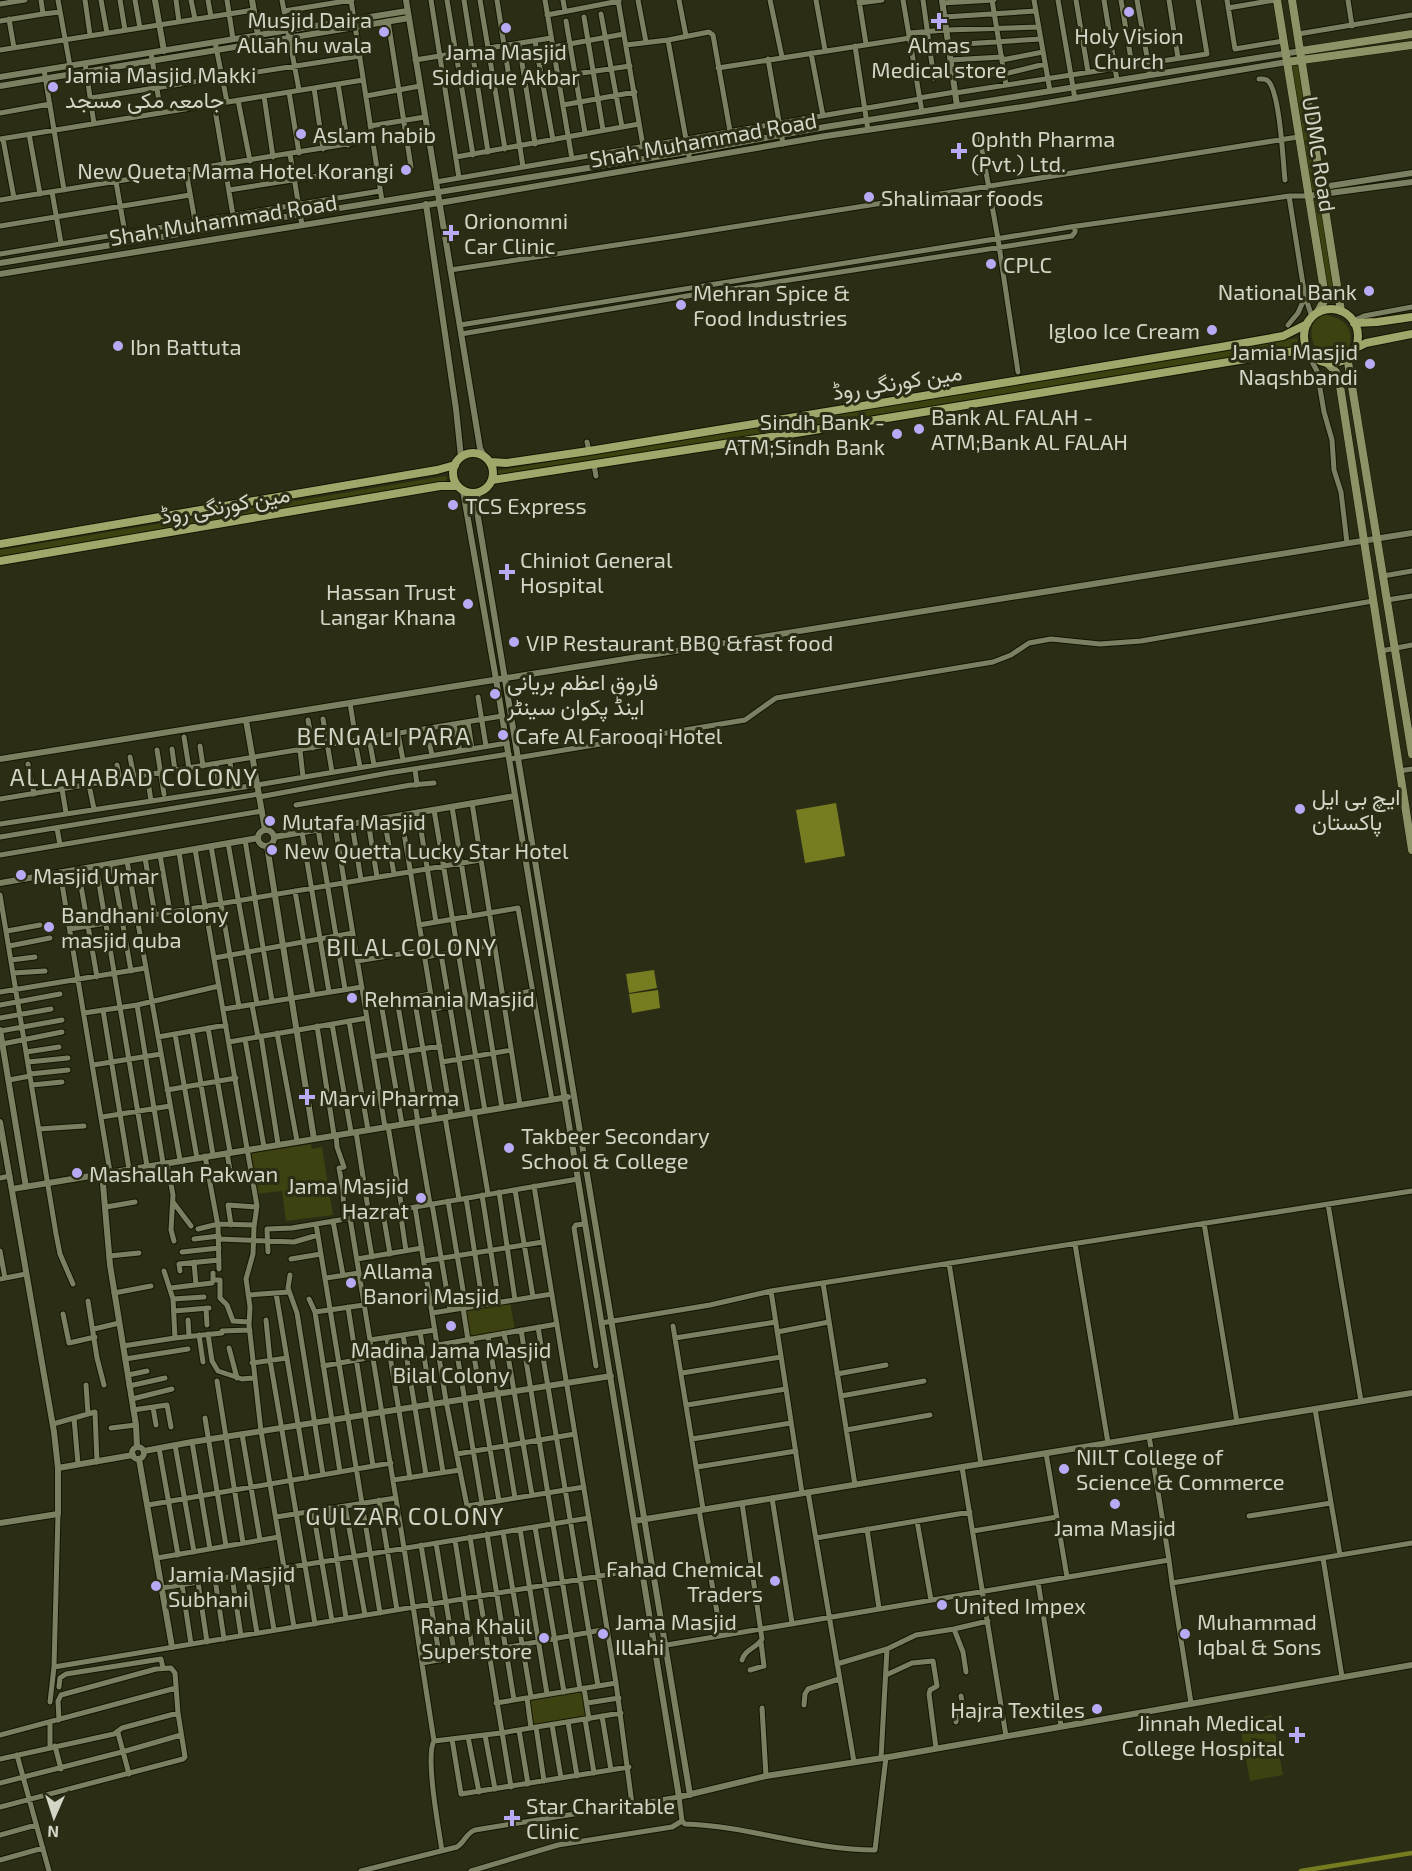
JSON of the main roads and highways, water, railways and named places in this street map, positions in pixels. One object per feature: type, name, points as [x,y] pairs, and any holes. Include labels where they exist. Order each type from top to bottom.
[{"type":"main road","name":"UDMC Road","points":[[1276,0],[1324,290],[1323,303],[1312,318]]},
{"type":"main road","name":"UDMC Road","points":[[1292,0],[1304,54],[1341,311]]},
{"type":"main road","name":"Shah Muhammad Road","points":[[1287,62],[1304,54],[1412,34]]},
{"type":"main road","name":"Shah Muhammad Road","points":[[1304,54],[1311,59],[1412,45]]},
{"type":"main road","points":[[1354,349],[1357,331],[1353,322],[1341,311],[1326,310],[1312,318],[1304,333],[1307,349],[1314,357],[1333,367],[1338,379],[1412,850]]},
{"type":"main road","points":[[1353,322],[1377,322],[1412,317]]},
{"type":"main road","name":"مین کورنگی روڈ","points":[[487,459],[506,463],[588,447],[1147,354],[1283,336],[1292,333],[1312,318]]},
{"type":"main road","points":[[1326,362],[1337,362],[1366,343],[1408,337]]},
{"type":"main road","name":"مین کورنگی روڈ","points":[[492,480],[1152,378],[1307,349]]},
{"type":"main road","points":[[1347,357],[1412,754]]},
{"type":"main road","points":[[472,453],[487,459],[493,474],[486,489],[472,494],[460,489],[453,476],[455,465],[461,457],[472,453]]},
{"type":"main road","name":"مین کورنگی روڈ","points":[[0,544],[34,533],[351,481],[437,470],[455,465]]},
{"type":"main road","name":"مین کورنگی روڈ","points":[[0,561],[440,486],[460,489]]},
{"type":"waterway","points":[[1301,1871],[1412,1853]]},
{"type":"place","name":"Holy Vision Church","points":[[1129,12]]},
{"type":"place","name":"Almas Medical store","points":[[939,21]]},
{"type":"place","name":"Jama Masjid Siddique Akbar","points":[[506,28]]},
{"type":"place","name":"Musjid Daira Allah hu wala","points":[[384,32]]},
{"type":"place","name":"Jamia Masjid Makki جامعہ مکی مسجد","points":[[53,87]]},
{"type":"place","name":"Aslam habib","points":[[301,134]]},
{"type":"place","name":"Ophth Pharma (Pvt.) Ltd.","points":[[959,151]]},
{"type":"place","name":"New Queta Mama Hotel Korangi","points":[[406,170]]},
{"type":"place","name":"Shalimaar foods","points":[[869,197]]},
{"type":"place","name":"Orionomni Car Clinic","points":[[451,233]]},
{"type":"place","name":"CPLC","points":[[991,264]]},
{"type":"place","name":"National Bank","points":[[1369,291]]},
{"type":"place","name":"Mehran Spice & Food Industries","points":[[681,305]]},
{"type":"place","name":"Igloo Ice Cream","points":[[1212,330]]},
{"type":"place","name":"Ibn Battuta","points":[[118,346]]},
{"type":"place","name":"Jamia Masjid Naqshbandi","points":[[1370,364]]},
{"type":"place","name":"Bank AL FALAH - ATM;Bank AL FALAH","points":[[919,429]]},
{"type":"place","name":"Sindh Bank - ATM;Sindh Bank","points":[[897,434]]},
{"type":"place","name":"TCS Express","points":[[453,505]]},
{"type":"place","name":"Chiniot General Hospital","points":[[507,572]]},
{"type":"place","name":"Hassan Trust Langar Khana","points":[[468,604]]},
{"type":"place","name":"VIP Restaurant BBQ &fast food","points":[[514,642]]},
{"type":"place","name":"فاروق اعظم بریانی اینڈ پکوان سینٹر","points":[[495,694]]},
{"type":"place","name":"Cafe Al Farooqi Hotel","points":[[503,735]]},
{"type":"place","name":"ایچ بی ایل پاکستان","points":[[1300,809]]},
{"type":"place","name":"Mutafa Masjid","points":[[270,821]]},
{"type":"place","name":"New Quetta Lucky Star Hotel","points":[[272,850]]},
{"type":"place","name":"Masjid Umar","points":[[21,875]]},
{"type":"place","name":"Bandhani Colony masjid quba","points":[[49,927]]},
{"type":"place","name":"Rehmania Masjid","points":[[352,998]]},
{"type":"place","name":"Marvi Pharma","points":[[307,1097]]},
{"type":"place","name":"Takbeer Secondary School & College","points":[[509,1148]]},
{"type":"place","name":"Mashallah Pakwan","points":[[77,1173]]},
{"type":"place","name":"Jama Masjid Hazrat","points":[[421,1198]]},
{"type":"place","name":"Allama Banori Masjid","points":[[351,1283]]},
{"type":"place","name":"Madina Jama Masjid Bilal Colony","points":[[451,1326]]},
{"type":"place","name":"NILT College of Science & Commerce","points":[[1064,1469]]},
{"type":"place","name":"Jama Masjid","points":[[1115,1504]]},
{"type":"place","name":"Fahad Chemical Traders","points":[[775,1581]]},
{"type":"place","name":"Jamia Masjid Subhani","points":[[156,1586]]},
{"type":"place","name":"United Impex","points":[[942,1605]]},
{"type":"place","name":"Jama Masjid Illahi","points":[[603,1634]]},
{"type":"place","name":"Muhammad Iqbal & Sons","points":[[1185,1634]]},
{"type":"place","name":"Rana Khalil Superstore","points":[[544,1638]]},
{"type":"place","name":"Hajra Textiles","points":[[1097,1709]]},
{"type":"place","name":"Jinnah Medical College Hospital","points":[[1297,1735]]},
{"type":"place","name":"Star Charitable Clinic","points":[[512,1818]]},
{"type":"district","name":"BENGALI PARA","points":[[384,735]]},
{"type":"district","name":"ALLAHABAD COLONY","points":[[134,776]]},
{"type":"district","name":"BILAL COLONY","points":[[412,946]]},
{"type":"district","name":"GULZAR COLONY","points":[[405,1515]]}]
